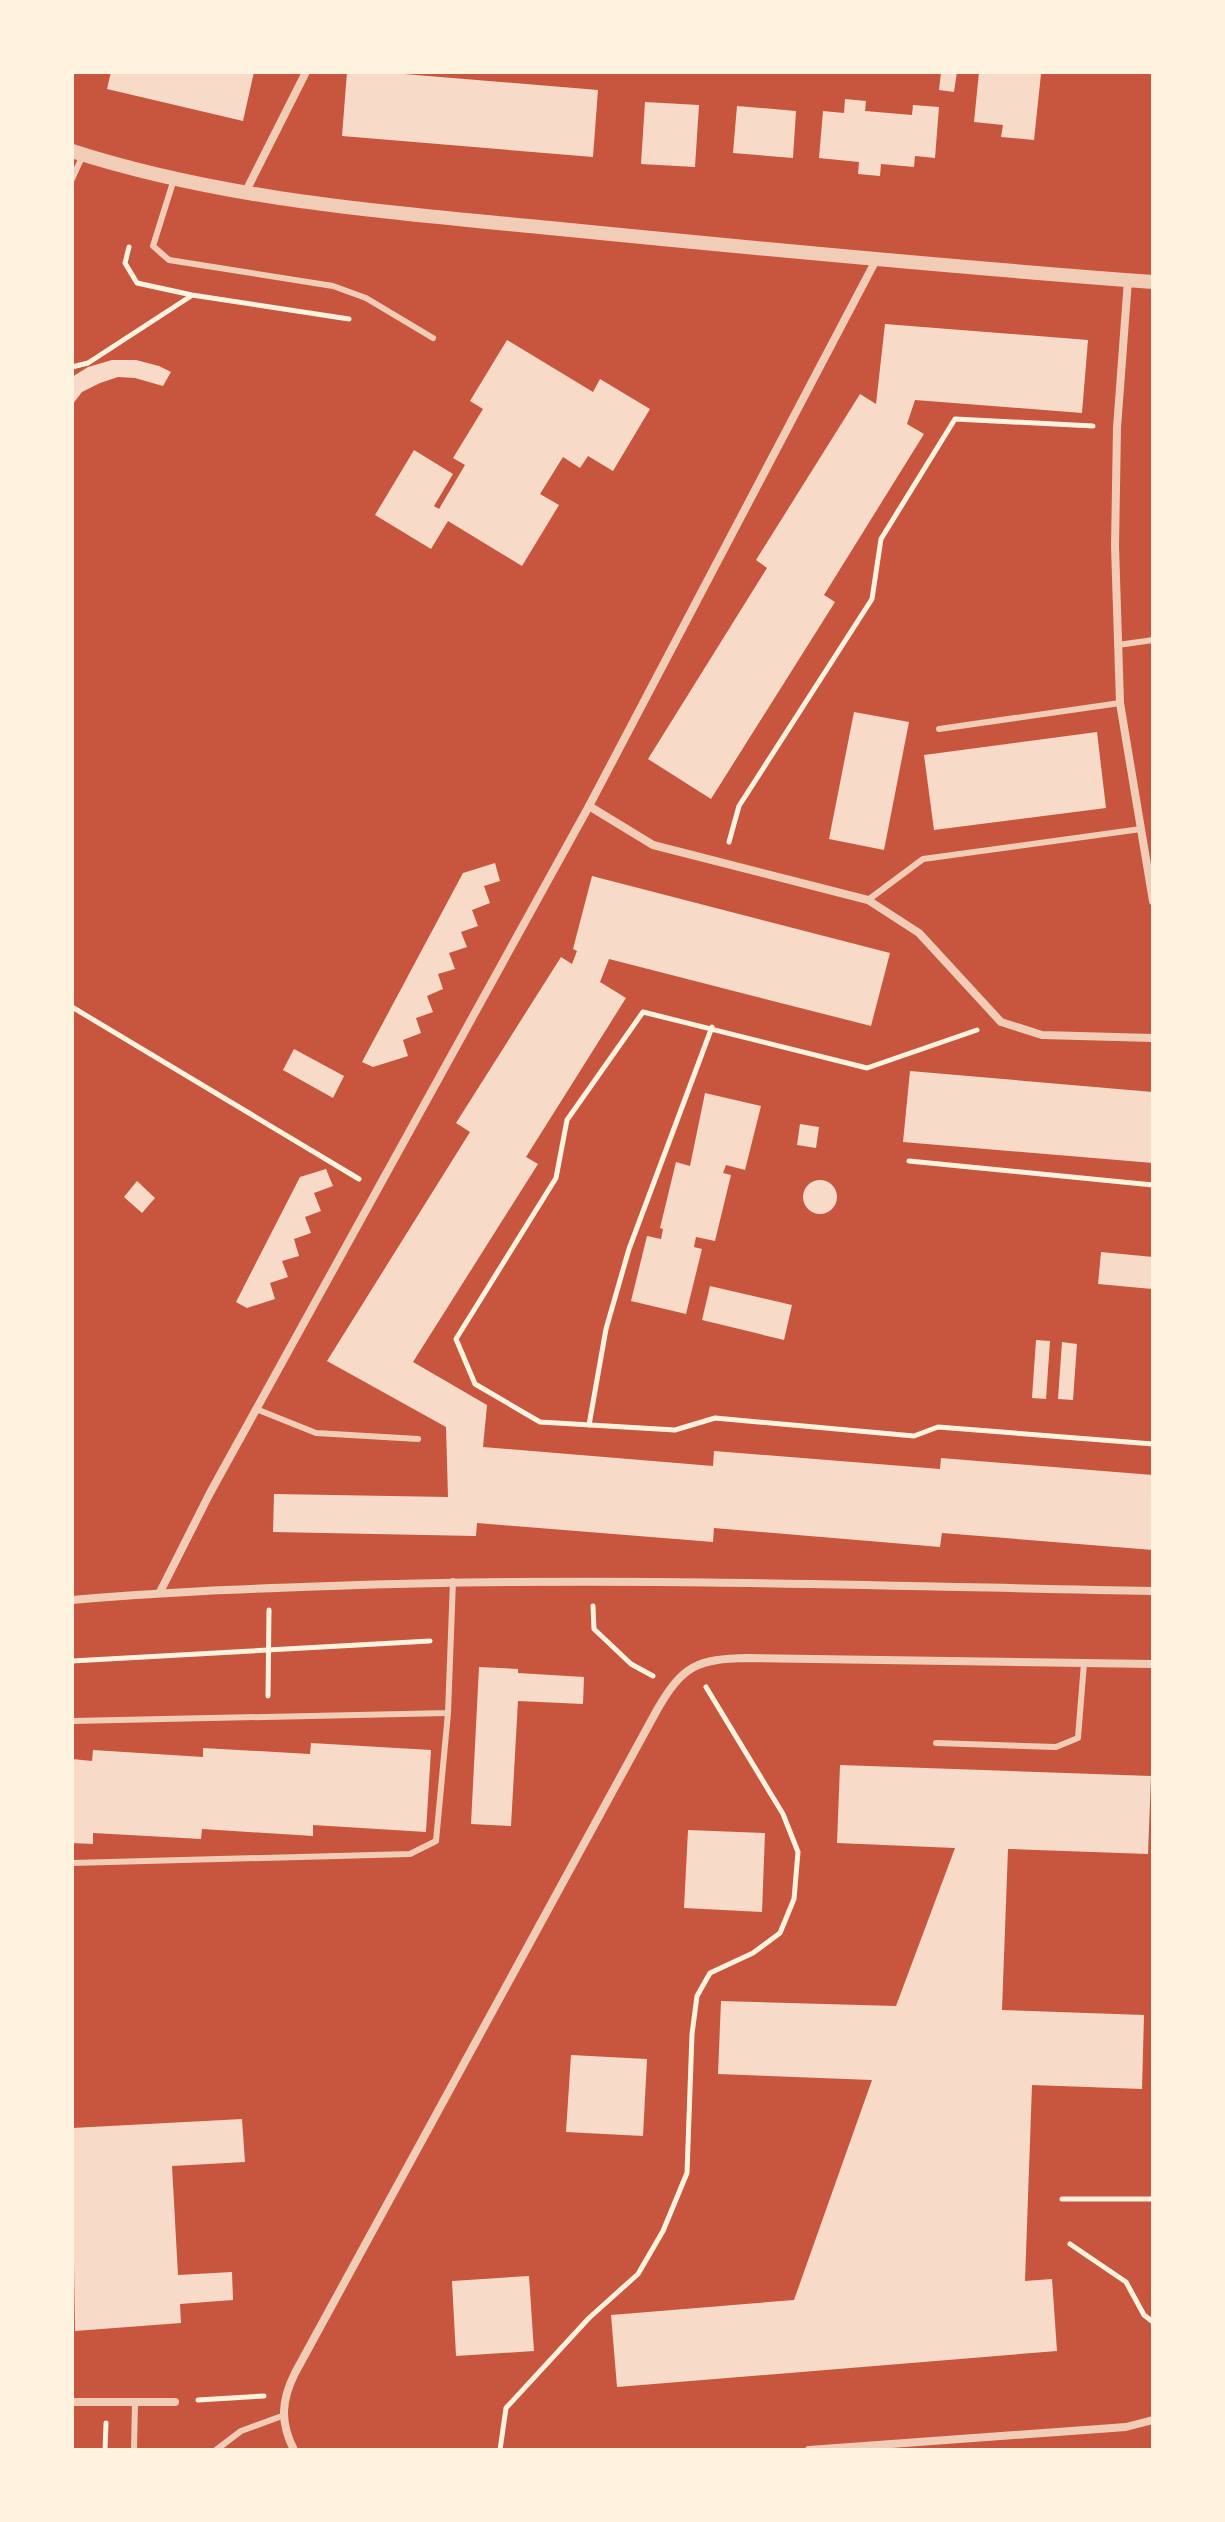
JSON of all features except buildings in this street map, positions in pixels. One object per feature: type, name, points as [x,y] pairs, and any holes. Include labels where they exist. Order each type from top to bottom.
[{"type":"street","points":[[244,195],[306,72]]},
{"type":"street","points":[[78,153],[244,195],[364,210],[876,260],[1153,282]]},
{"type":"street","points":[[160,1592],[210,1493],[589,806],[876,260]]},
{"type":"street","points":[[1128,280],[1117,428],[1115,546],[1120,703],[1153,901]]},
{"type":"street","points":[[589,806],[653,845],[868,900],[919,933],[1001,1022],[1042,1035],[1153,1038]]},
{"type":"street","points":[[72,1600],[160,1592],[453,1581],[591,1580],[1153,1591]]},
{"type":"street","points":[[294,2450],[282,2416],[285,2394],[671,1686],[694,1665],[720,1658],[1153,1664]]},
{"type":"street","points":[[72,2402],[175,2402]]},
{"type":"street","points":[[809,2450],[944,2445],[1126,2427],[1153,2420]]},
{"type":"lane","points":[[72,179],[78,153]]},
{"type":"lane","points":[[174,179],[153,246],[169,260],[333,286],[366,298],[433,338]]},
{"type":"lane","points":[[1118,645],[1153,640]]},
{"type":"lane","points":[[939,729],[1120,703]]},
{"type":"lane","points":[[868,900],[923,859],[1141,829]]},
{"type":"lane","points":[[256,1409],[316,1433],[418,1439]]},
{"type":"lane","points":[[72,1863],[410,1854],[436,1841],[448,1713],[453,1581]]},
{"type":"lane","points":[[936,1743],[1056,1747],[1078,1738],[1084,1663]]},
{"type":"lane","points":[[72,1721],[448,1713]]},
{"type":"lane","points":[[134,2450],[135,2402]]},
{"type":"lane","points":[[216,2450],[241,2431],[282,2416]]},
{"type":"path","points":[[72,367],[88,363],[192,295]]},
{"type":"path","points":[[724,863],[739,806],[872,599],[881,539],[955,419],[1117,428]]},
{"type":"path","points":[[72,1007],[377,1190]]},
{"type":"path","points":[[1001,1022],[867,1068],[643,1012],[567,1120],[556,1178],[456,1339],[475,1384],[540,1422],[675,1430],[715,1418],[914,1436],[938,1427],[1153,1444]]},
{"type":"path","points":[[589,1425],[606,1329],[629,1249],[712,1027]]},
{"type":"path","points":[[909,1161],[1153,1185]]},
{"type":"path","points":[[591,1580],[594,1629],[631,1664]]},
{"type":"path","points":[[268,1717],[269,1588]]},
{"type":"path","points":[[72,1661],[451,1640]]},
{"type":"path","points":[[500,2450],[506,2408],[589,2318],[638,2274],[663,2231],[687,2173],[692,2034],[697,1996],[710,1973],[753,1953],[780,1933],[794,1899],[798,1852],[783,1814],[694,1665]]},
{"type":"path","points":[[1062,2199],[1153,2199]]},
{"type":"path","points":[[1070,2244],[1126,2282],[1144,2315],[1153,2322]]},
{"type":"path","points":[[175,2402],[285,2394]]}]
